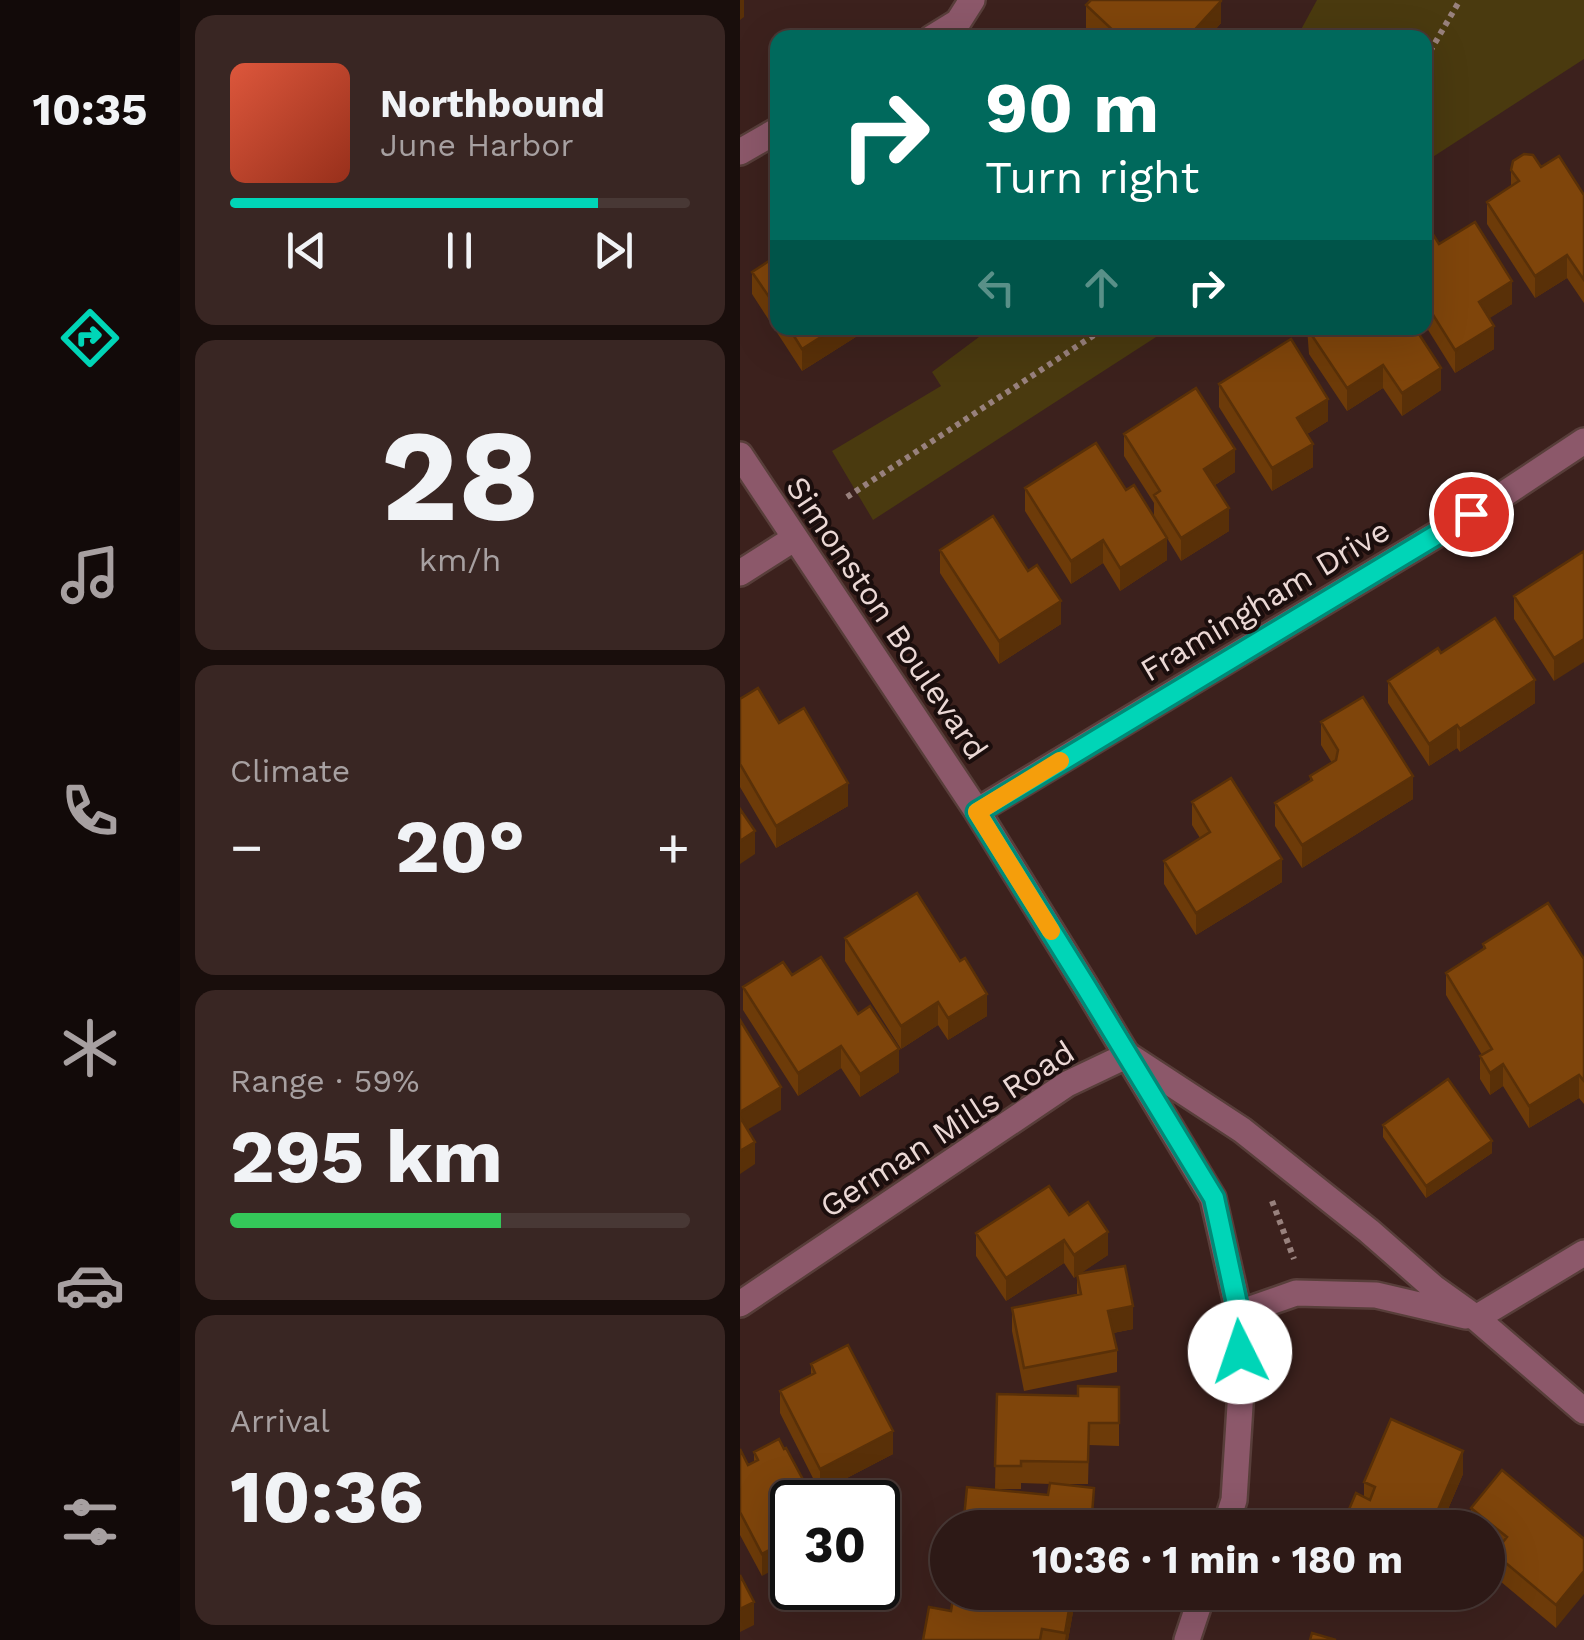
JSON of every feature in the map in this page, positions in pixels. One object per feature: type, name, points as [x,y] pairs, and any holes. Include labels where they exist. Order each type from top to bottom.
[{"type":"street","points":[[945,30],[958,22],[972,0]]},
{"type":"street","points":[[740,152],[770,135]]},
{"type":"street","name":"Framingham Drive","points":[[977,812],[1504,494],[1584,441]]},
{"type":"street","name":"Simonston Boulevard","points":[[740,456],[977,812],[1214,1198],[1239,1313],[1241,1390],[1231,1510]]},
{"type":"street","points":[[740,573],[794,538]]},
{"type":"street","name":"German Mills Road","points":[[740,1304],[1066,1084],[1128,1056],[1242,1130],[1476,1318],[1584,1411]]},
{"type":"street","points":[[1476,1318],[1584,1254]]},
{"type":"street","name":"German Mills Road","points":[[1239,1313],[1296,1294],[1376,1295],[1476,1318]]},
{"type":"street","points":[[1187,1640],[1197,1610]]},
{"type":"path","points":[[1432,48],[1460,0]]},
{"type":"path","points":[[846,497],[1094,335]]},
{"type":"path","points":[[1270,1197],[1295,1261]]},
{"type":"shaded area","points":[[1317,0],[1584,0],[1584,59],[1432,157],[1432,30],[1301,30]]},
{"type":"shaded area","points":[[982,335],[1159,335],[873,520],[832,451],[941,386],[932,372]]},
{"type":"building","points":[[1091,0],[1221,0],[1194,30],[1113,30],[1086,5]]},
{"type":"building","points":[[1524,154],[1533,155],[1541,167],[1559,156],[1584,195],[1584,280],[1567,255],[1535,276],[1487,202],[1519,181],[1511,170],[1513,161]]},
{"type":"building","points":[[1475,222],[1512,281],[1479,302],[1494,326],[1455,350],[1432,313],[1432,233],[1439,244]]},
{"type":"building","points":[[770,260],[770,298],[752,272]]},
{"type":"building","points":[[793,335],[824,335],[802,349]]},
{"type":"building","points":[[1312,335],[1420,335],[1441,368],[1402,393],[1383,365],[1347,388]]},
{"type":"building","points":[[1291,339],[1328,399],[1297,418],[1313,444],[1272,468],[1219,384]]},
{"type":"building","points":[[1196,388],[1235,449],[1204,469],[1229,508],[1181,538],[1154,495],[1160,491],[1124,434]]},
{"type":"building","points":[[1096,443],[1126,490],[1134,485],[1167,538],[1120,568],[1103,540],[1071,561],[1025,488]]},
{"type":"building","points":[[993,516],[1028,571],[1037,565],[1061,601],[999,641],[940,550]]},
{"type":"building","points":[[1584,551],[1584,639],[1554,658],[1514,596]]},
{"type":"building","points":[[1495,618],[1535,680],[1460,729],[1457,725],[1429,744],[1388,681],[1438,648],[1441,653]]},
{"type":"building","points":[[758,688],[779,723],[804,708],[848,783],[776,826],[740,764],[740,699]]},
{"type":"building","points":[[1363,697],[1413,776],[1302,845],[1275,803],[1336,760],[1338,750],[1321,722]]},
{"type":"building","points":[[1231,778],[1282,859],[1196,913],[1164,861],[1210,832],[1192,802]]},
{"type":"building","points":[[740,809],[755,831],[740,841]]},
{"type":"building","points":[[917,893],[960,961],[965,958],[987,994],[948,1018],[938,1002],[901,1026],[845,938]]},
{"type":"building","points":[[1548,903],[1584,959],[1584,1081],[1579,1075],[1529,1106],[1503,1064],[1490,1073],[1480,1056],[1492,1049],[1446,973]]},
{"type":"building","points":[[821,957],[858,1014],[870,1006],[899,1049],[860,1074],[841,1046],[798,1073],[743,987],[783,962],[792,975]]},
{"type":"building","points":[[740,1020],[781,1087],[740,1112]]},
{"type":"building","points":[[1448,1079],[1492,1141],[1426,1186],[1383,1125]]},
{"type":"building","points":[[740,1117],[755,1142],[740,1151]]},
{"type":"building","points":[[1049,1186],[1069,1215],[1088,1202],[1108,1232],[1074,1255],[1064,1240],[1006,1278],[976,1233]]},
{"type":"building","points":[[1125,1266],[1133,1306],[1108,1311],[1117,1350],[1024,1368],[1012,1308],[1081,1294],[1077,1274]]},
{"type":"building","points":[[848,1345],[893,1431],[820,1469],[780,1391],[815,1373],[811,1364]]},
{"type":"building","points":[[1078,1386],[1119,1387],[1119,1423],[1089,1423],[1088,1462],[1021,1461],[1021,1466],[995,1466],[997,1394],[1078,1396]]},
{"type":"building","points":[[1391,1419],[1463,1451],[1438,1510],[1349,1510],[1356,1493],[1370,1500],[1375,1487],[1364,1482]]},
{"type":"building","points":[[779,1439],[803,1480],[770,1480],[770,1550],[762,1554],[740,1512],[740,1449],[748,1465],[758,1460],[754,1452]]},
{"type":"building","points":[[1502,1470],[1584,1539],[1584,1571],[1556,1605],[1505,1562],[1505,1510],[1471,1508]]},
{"type":"building","points":[[1050,1483],[1094,1488],[1092,1510],[965,1510],[967,1487],[1048,1495]]},
{"type":"building","points":[[740,1575],[754,1602],[740,1609]]},
{"type":"building","points":[[929,1607],[951,1611],[1069,1610],[1065,1633],[1042,1629],[1040,1640],[923,1640]]},
{"type":"building","points":[[1312,1633],[1336,1640],[1310,1640]]},
{"type":"slow traffic","points":[[1051,931],[977,812],[1060,761]]},
{"type":"route","points":[[1240,1352],[1239,1313],[1214,1198],[977,812],[1471,514]]}]
